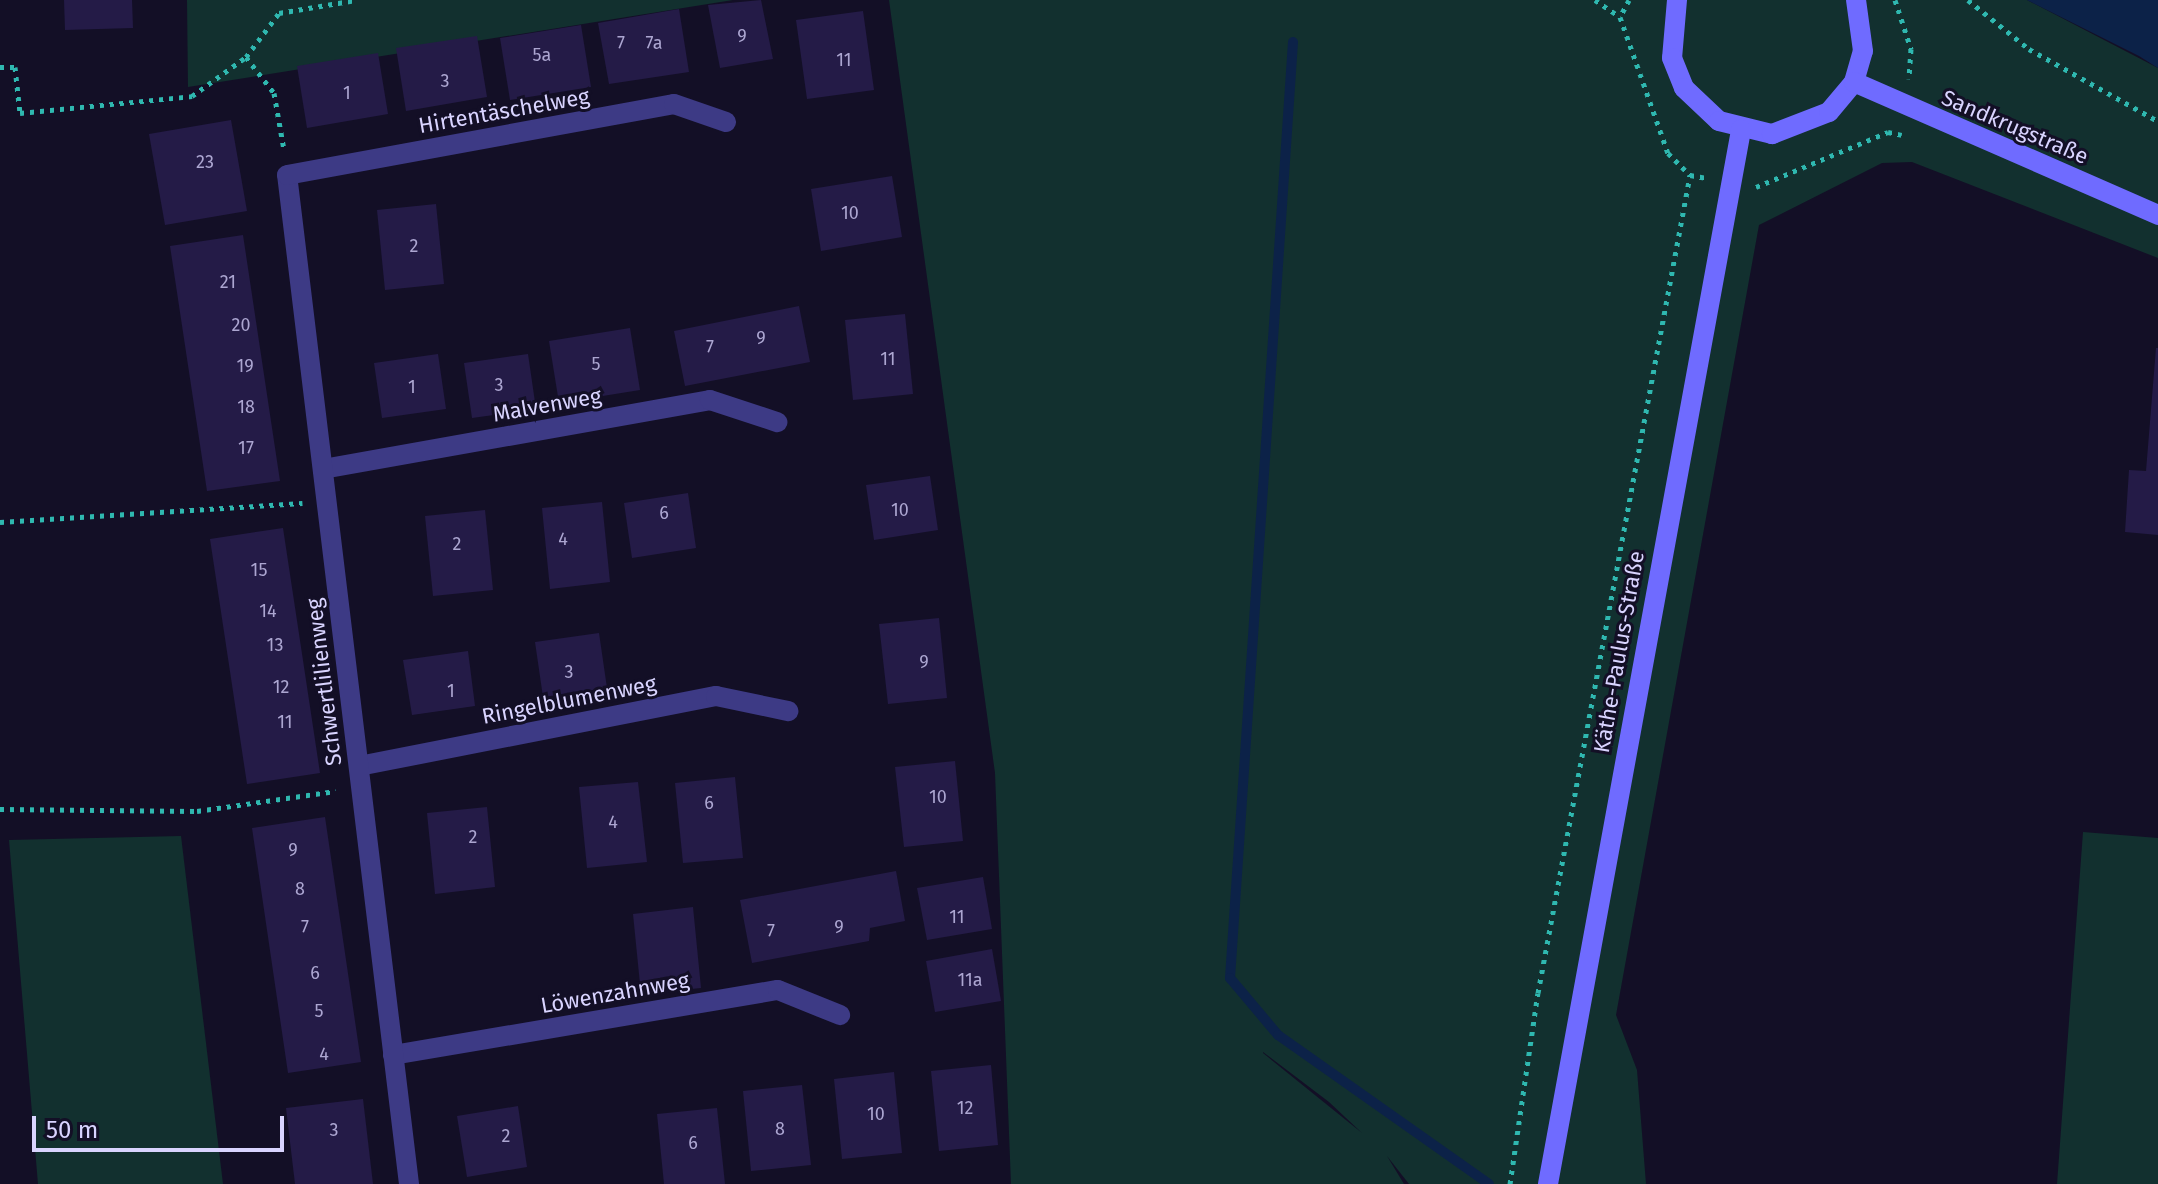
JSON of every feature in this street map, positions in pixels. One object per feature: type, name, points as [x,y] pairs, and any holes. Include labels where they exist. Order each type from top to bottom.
[{"type":"street","points":[[1672,2],[1672,58],[1684,88],[1700,107],[1741,130],[1804,127],[1829,112],[1854,82],[1863,51],[1856,0]]},
{"type":"street","name":"Sandkrugstraße","points":[[1854,82],[2158,215]]},
{"type":"street","name":"Hirtentäschelweg","points":[[287,175],[674,104],[726,122]]},
{"type":"street","name":"Käthe-Paulus-Straße","points":[[1548,1184],[1741,130]]},
{"type":"street","name":"Schwertlilienweg","points":[[287,175],[409,1184]]},
{"type":"street","name":"Malvenweg","points":[[323,469],[710,400],[777,422]]},
{"type":"street","name":"Ringelblumenweg","points":[[359,766],[716,696],[788,711]]},
{"type":"street","name":"Löwenzahnweg","points":[[393,1055],[778,990],[840,1015]]},
{"type":"path","points":[[0,67],[15,67],[20,113],[192,96],[246,57],[279,13],[356,0]]},
{"type":"path","points":[[1595,0],[1620,17]]},
{"type":"path","points":[[1888,132],[1899,102],[1911,49],[1895,0]]},
{"type":"path","points":[[1968,0],[2029,49],[2158,121]]},
{"type":"path","points":[[246,57],[274,93],[287,175]]},
{"type":"path","points":[[1510,1184],[1538,993],[1690,175]]},
{"type":"path","points":[[0,522],[160,517],[326,500]]},
{"type":"path","points":[[0,809],[197,811],[361,788]]},
{"type":"green space","points":[[187,0],[733,0],[188,87]]},
{"type":"green space","points":[[889,0],[2027,0],[2158,68],[2158,258],[1912,162],[1882,163],[1759,225],[1616,1015],[1637,1070],[1646,1184],[1409,1184],[1387,1156],[1404,1184],[1011,1184],[995,773]],"holes":[[[1263,1052],[1329,1102],[1362,1133]]]},
{"type":"green space","points":[[2083,832],[2158,838],[2158,1184],[2057,1184]]},
{"type":"green space","points":[[181,836],[223,1184],[38,1184],[9,840]]},
{"type":"water","points":[[2027,0],[2158,0],[2158,68],[2139,56]]},
{"type":"building","points":[[64,0],[132,0],[133,28],[65,30]]},
{"type":"building","points":[[761,0],[773,59],[720,68],[708,5]]},
{"type":"building","points":[[679,9],[689,72],[609,84],[598,23]]},
{"type":"building","points":[[863,11],[874,90],[807,99],[796,20]]},
{"type":"building","points":[[581,25],[591,87],[510,100],[500,38]]},
{"type":"building","points":[[477,36],[487,97],[406,111],[396,48]]},
{"type":"building","points":[[378,53],[388,114],[307,128],[297,66]]},
{"type":"building","points":[[231,120],[247,211],[165,225],[149,134]]},
{"type":"building","points":[[892,176],[902,237],[821,251],[811,189]]},
{"type":"building","points":[[436,204],[444,284],[385,290],[377,210]]},
{"type":"building","points":[[243,235],[280,481],[207,491],[170,246]]},
{"type":"building","points":[[799,306],[810,362],[685,386],[674,331]]},
{"type":"building","points":[[905,314],[913,394],[853,400],[845,320]]},
{"type":"building","points":[[630,328],[640,390],[559,403],[549,341]]},
{"type":"building","points":[[2156,348],[2158,535],[2125,532],[2129,470],[2146,471]]},
{"type":"building","points":[[438,354],[446,409],[382,418],[374,363]]},
{"type":"building","points":[[528,354],[536,409],[472,418],[464,363]]},
{"type":"building","points":[[930,476],[938,530],[874,540],[866,485]]},
{"type":"building","points":[[688,493],[696,548],[632,558],[624,503]]},
{"type":"building","points":[[602,502],[610,582],[550,589],[542,508]]},
{"type":"building","points":[[485,510],[493,590],[433,596],[425,516]]},
{"type":"building","points":[[283,528],[320,773],[247,784],[210,539]]},
{"type":"building","points":[[939,618],[947,698],[888,704],[879,624]]},
{"type":"building","points":[[599,633],[607,688],[543,697],[535,642]]},
{"type":"building","points":[[468,651],[475,706],[412,715],[403,660]]},
{"type":"building","points":[[955,761],[963,841],[904,847],[895,767]]},
{"type":"building","points":[[735,777],[743,858],[683,863],[675,783]]},
{"type":"building","points":[[638,782],[647,862],[587,868],[579,787]]},
{"type":"building","points":[[487,807],[495,887],[435,894],[427,813]]},
{"type":"building","points":[[325,817],[361,1062],[288,1073],[252,828]]},
{"type":"building","points":[[896,871],[905,921],[870,928],[869,941],[752,963],[740,900]]},
{"type":"building","points":[[983,877],[992,929],[927,940],[917,888]]},
{"type":"building","points":[[693,907],[701,988],[641,994],[633,914]]},
{"type":"building","points":[[992,949],[1001,1001],[935,1012],[926,961]]},
{"type":"building","points":[[991,1065],[998,1145],[939,1151],[931,1071]]},
{"type":"building","points":[[894,1072],[902,1153],[842,1159],[834,1079]]},
{"type":"building","points":[[802,1085],[811,1165],[751,1171],[743,1091]]},
{"type":"building","points":[[363,1099],[373,1184],[295,1184],[286,1108]]},
{"type":"building","points":[[518,1106],[527,1167],[467,1177],[457,1116]]},
{"type":"building","points":[[717,1108],[725,1184],[664,1184],[657,1114]]},
{"type":"waterway","points":[[1293,42],[1230,978],[1278,1035],[1489,1184]]}]
